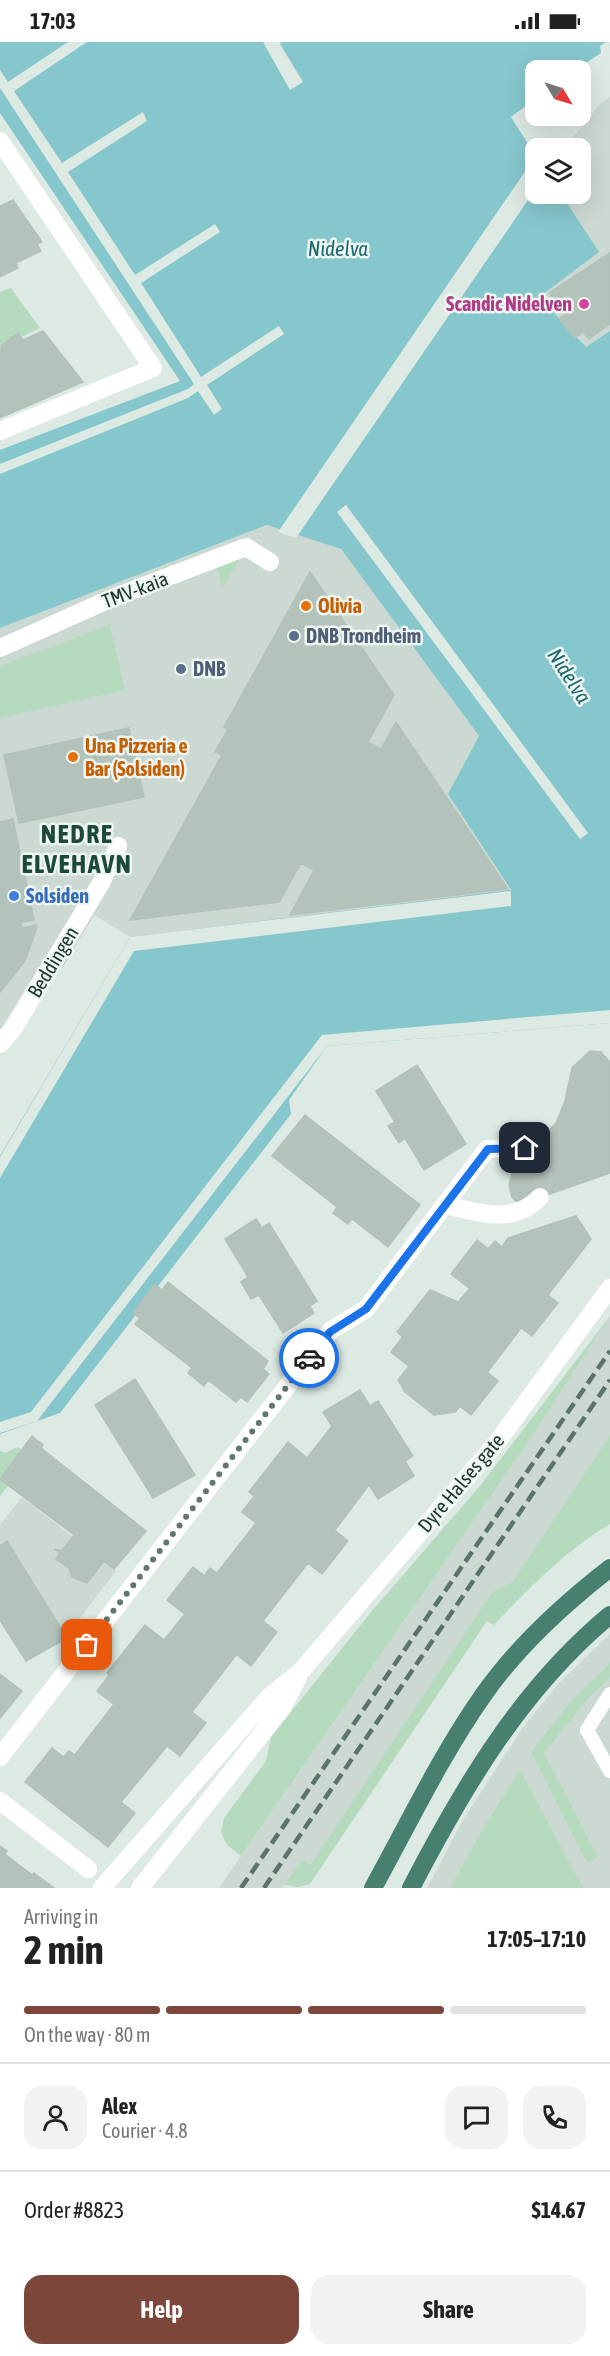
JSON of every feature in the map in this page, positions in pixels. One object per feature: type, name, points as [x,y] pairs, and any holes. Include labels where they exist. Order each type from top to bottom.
[{"type":"highway","points":[[373,1888],[449,1749],[485,1692],[512,1660],[558,1613],[610,1568]]},
{"type":"highway","points":[[411,1888],[458,1800],[512,1718],[554,1666],[610,1615]]},
{"type":"street","points":[[0,141],[153,368],[0,431]]},
{"type":"street","name":"TMV-kaia","points":[[0,648],[110,599],[246,548],[270,562]]},
{"type":"street","name":"Beddingen","points":[[0,1044],[13,1029],[100,883],[118,846]]},
{"type":"street","points":[[0,1757],[330,1332],[366,1309],[488,1149],[525,1148]]},
{"type":"street","points":[[447,1205],[506,1216],[529,1209],[540,1197]]},
{"type":"street","name":"Dyre Halses gate","points":[[102,1888],[269,1697],[301,1671],[498,1441],[610,1288]]},
{"type":"street","name":"Dyre Halses gate","points":[[140,1888],[282,1708],[301,1671]]},
{"type":"street","points":[[0,1801],[88,1869]]},
{"type":"lane","points":[[610,1694],[587,1730],[610,1771]]},
{"type":"shaded area","points":[[610,97],[610,331],[586,348],[538,297],[598,252],[567,204],[591,204],[591,138],[572,138],[582,126],[591,126],[591,115]]},
{"type":"shaded area","points":[[268,525],[341,549],[479,736],[448,794],[511,891],[130,937],[94,915],[63,967],[46,956],[0,1030],[0,628]]},
{"type":"shaded area","points":[[610,1316],[610,1435],[512,1582],[492,1592],[310,1865],[302,1860],[282,1888],[219,1888],[529,1441]]},
{"type":"shaded area","points":[[22,1497],[116,1571],[66,1636],[9,1543],[0,1548],[0,1525]]},
{"type":"shaded area","points":[[610,1634],[610,1888],[427,1888],[463,1820],[524,1726],[559,1683]]},
{"type":"green space","points":[[11,288],[40,328],[0,347],[0,292]]},
{"type":"green space","points":[[242,555],[223,588],[216,564]]},
{"type":"green space","points":[[110,625],[125,690],[0,718],[0,666]]},
{"type":"green space","points":[[610,1316],[529,1441],[241,1856],[227,1845],[221,1832],[224,1818],[266,1761],[271,1737],[371,1612],[480,1486]]},
{"type":"green space","points":[[610,1435],[610,1524],[563,1558],[494,1625],[487,1621],[310,1884],[298,1887],[284,1885],[302,1860],[310,1865],[492,1592],[512,1582]]},
{"type":"green space","points":[[18,1447],[28,1456],[26,1462],[0,1496],[0,1451],[5,1453]]},
{"type":"green space","points":[[610,1663],[610,1678],[591,1695],[544,1753],[598,1857],[589,1862],[585,1860],[531,1752],[572,1700]]},
{"type":"green space","points":[[520,1770],[583,1888],[450,1888],[484,1827]]},
{"type":"water","name":"Nidelva","points":[[0,42],[606,42],[600,46],[601,53],[590,60],[525,60],[525,106],[511,117],[525,139],[525,204],[568,204],[599,252],[539,297],[586,347],[610,331],[610,1023],[327,1046],[289,1100],[291,1114],[60,1413],[0,1434],[0,1156],[130,937],[511,890],[448,794],[479,736],[341,549],[267,525],[0,628],[0,450],[180,381],[0,113]]},
{"type":"pier","points":[[68,42],[87,42],[14,91],[62,163],[143,112],[147,121],[68,172],[135,275],[215,224],[220,232],[141,283],[201,377],[279,326],[284,334],[207,385],[222,409],[214,415],[198,391],[188,398],[0,474],[0,464],[188,389],[194,384],[0,88],[0,70],[8,82]]},
{"type":"pier","points":[[263,42],[282,42],[280,44],[303,82],[290,90]]},
{"type":"pier","points":[[525,172],[525,204],[296,538],[278,532]]},
{"type":"pier","points":[[346,505],[588,833],[580,839],[337,512]]},
{"type":"pier","points":[[511,891],[511,906],[134,951],[0,1178],[0,1157],[130,937]]},
{"type":"pier","points":[[610,1010],[610,1023],[327,1046],[37,1421],[0,1433],[0,1422],[31,1412],[322,1035]]},
{"type":"building","points":[[13,200],[42,242],[37,244],[41,251],[16,263],[18,268],[0,277],[0,206]]},
{"type":"building","name":"Scandic Nidelven","points":[[610,253],[610,324],[589,339],[583,332],[575,338],[559,319],[565,314],[549,293]]},
{"type":"building","points":[[43,331],[83,382],[0,418],[1,346],[18,333],[23,340]]},
{"type":"building","points":[[310,572],[394,695],[368,742],[381,749],[396,722],[508,889],[290,915],[314,870],[301,863],[279,902],[130,920],[222,755],[215,752],[228,729],[224,727]]},
{"type":"building","points":[[129,728],[144,797],[19,823],[4,755]]},
{"type":"building","name":"Solsiden","points":[[13,819],[34,920],[20,923],[22,928],[36,925],[37,927],[25,961],[0,992],[0,822]]},
{"type":"building","points":[[590,1051],[601,1052],[610,1062],[610,1173],[524,1203],[517,1202],[512,1197],[509,1185],[515,1161],[527,1146],[539,1140],[556,1123],[565,1101],[572,1068]]},
{"type":"building","points":[[417,1065],[466,1144],[424,1170],[405,1138],[399,1143],[388,1126],[395,1122],[376,1091]]},
{"type":"building","points":[[305,1115],[420,1205],[388,1247],[352,1219],[348,1224],[333,1213],[337,1207],[272,1156]]},
{"type":"building","points":[[576,1216],[591,1239],[548,1295],[488,1249],[495,1241],[502,1247],[508,1238]]},
{"type":"building","points":[[256,1219],[262,1228],[269,1223],[317,1301],[310,1306],[314,1313],[283,1333],[259,1295],[251,1299],[241,1282],[248,1277],[225,1239]]},
{"type":"building","points":[[477,1240],[558,1303],[532,1336],[451,1274]]},
{"type":"building","points":[[168,1282],[268,1361],[263,1369],[269,1374],[247,1402],[241,1397],[236,1402],[208,1380],[204,1386],[188,1373],[192,1368],[135,1324],[140,1318],[133,1313],[155,1284],[162,1290]]},
{"type":"building","points":[[470,1288],[521,1328],[487,1373],[417,1318],[403,1337],[397,1332],[430,1290],[458,1302]]},
{"type":"building","points":[[417,1318],[498,1381],[471,1415],[391,1352]]},
{"type":"building","points":[[409,1366],[460,1406],[455,1412],[434,1415],[405,1392],[398,1380]]},
{"type":"building","points":[[135,1379],[195,1475],[153,1498],[95,1405]]},
{"type":"building","points":[[360,1390],[370,1406],[378,1401],[413,1456],[405,1461],[414,1476],[378,1499],[323,1412]]},
{"type":"building","points":[[332,1426],[369,1485],[335,1530],[268,1478],[254,1496],[249,1492],[288,1442],[307,1458]]},
{"type":"building","points":[[32,1436],[43,1445],[41,1448],[146,1531],[114,1569],[104,1561],[87,1583],[72,1577],[69,1568],[56,1559],[60,1553],[54,1549],[62,1551],[74,1535],[0,1479]]},
{"type":"building","points":[[268,1478],[348,1541],[322,1574],[242,1512]]},
{"type":"building","points":[[256,1523],[308,1563],[263,1621],[205,1575],[210,1568],[217,1573]]},
{"type":"building","points":[[7,1541],[67,1638],[26,1661],[0,1620],[0,1546]]},
{"type":"building","points":[[193,1567],[277,1632],[251,1666],[167,1600]]},
{"type":"building","points":[[185,1614],[237,1654],[192,1712],[122,1658],[109,1675],[107,1673],[145,1625],[164,1640]]},
{"type":"building","points":[[122,1658],[206,1723],[180,1756],[97,1691]]},
{"type":"building","points":[[0,1674],[22,1691],[0,1718]]},
{"type":"building","points":[[114,1704],[167,1746],[121,1802],[63,1757],[69,1751],[75,1755]]},
{"type":"building","points":[[52,1748],[135,1813],[108,1847],[25,1782]]},
{"type":"building","points":[[0,1846],[7,1851],[5,1854],[32,1875],[34,1873],[54,1888],[0,1888]]},
{"type":"tunnel","points":[[525,1148],[540,1165],[544,1176],[540,1197]]},
{"type":"railway","points":[[241,1888],[610,1351]]},
{"type":"railway","points":[[264,1888],[610,1380]]},
{"type":"way so far","points":[[87,1645],[309,1358]]},
{"type":"place","name":"Scandic Nidelven","points":[[584,304]]},
{"type":"place","name":"Olivia","points":[[306,606]]},
{"type":"place","name":"DNB Trondheim","points":[[294,636]]},
{"type":"place","name":"DNB","points":[[181,669]]},
{"type":"place","name":"Una Pizzeria e Bar (Solsiden)","points":[[73,757]]},
{"type":"place","name":"Solsiden","points":[[14,896]]},
{"type":"district","name":"NEDRE ELVEHAVN","points":[[77,849]]},
{"type":"route","points":[[309,1358],[330,1332],[366,1309],[488,1149],[525,1148]]}]
